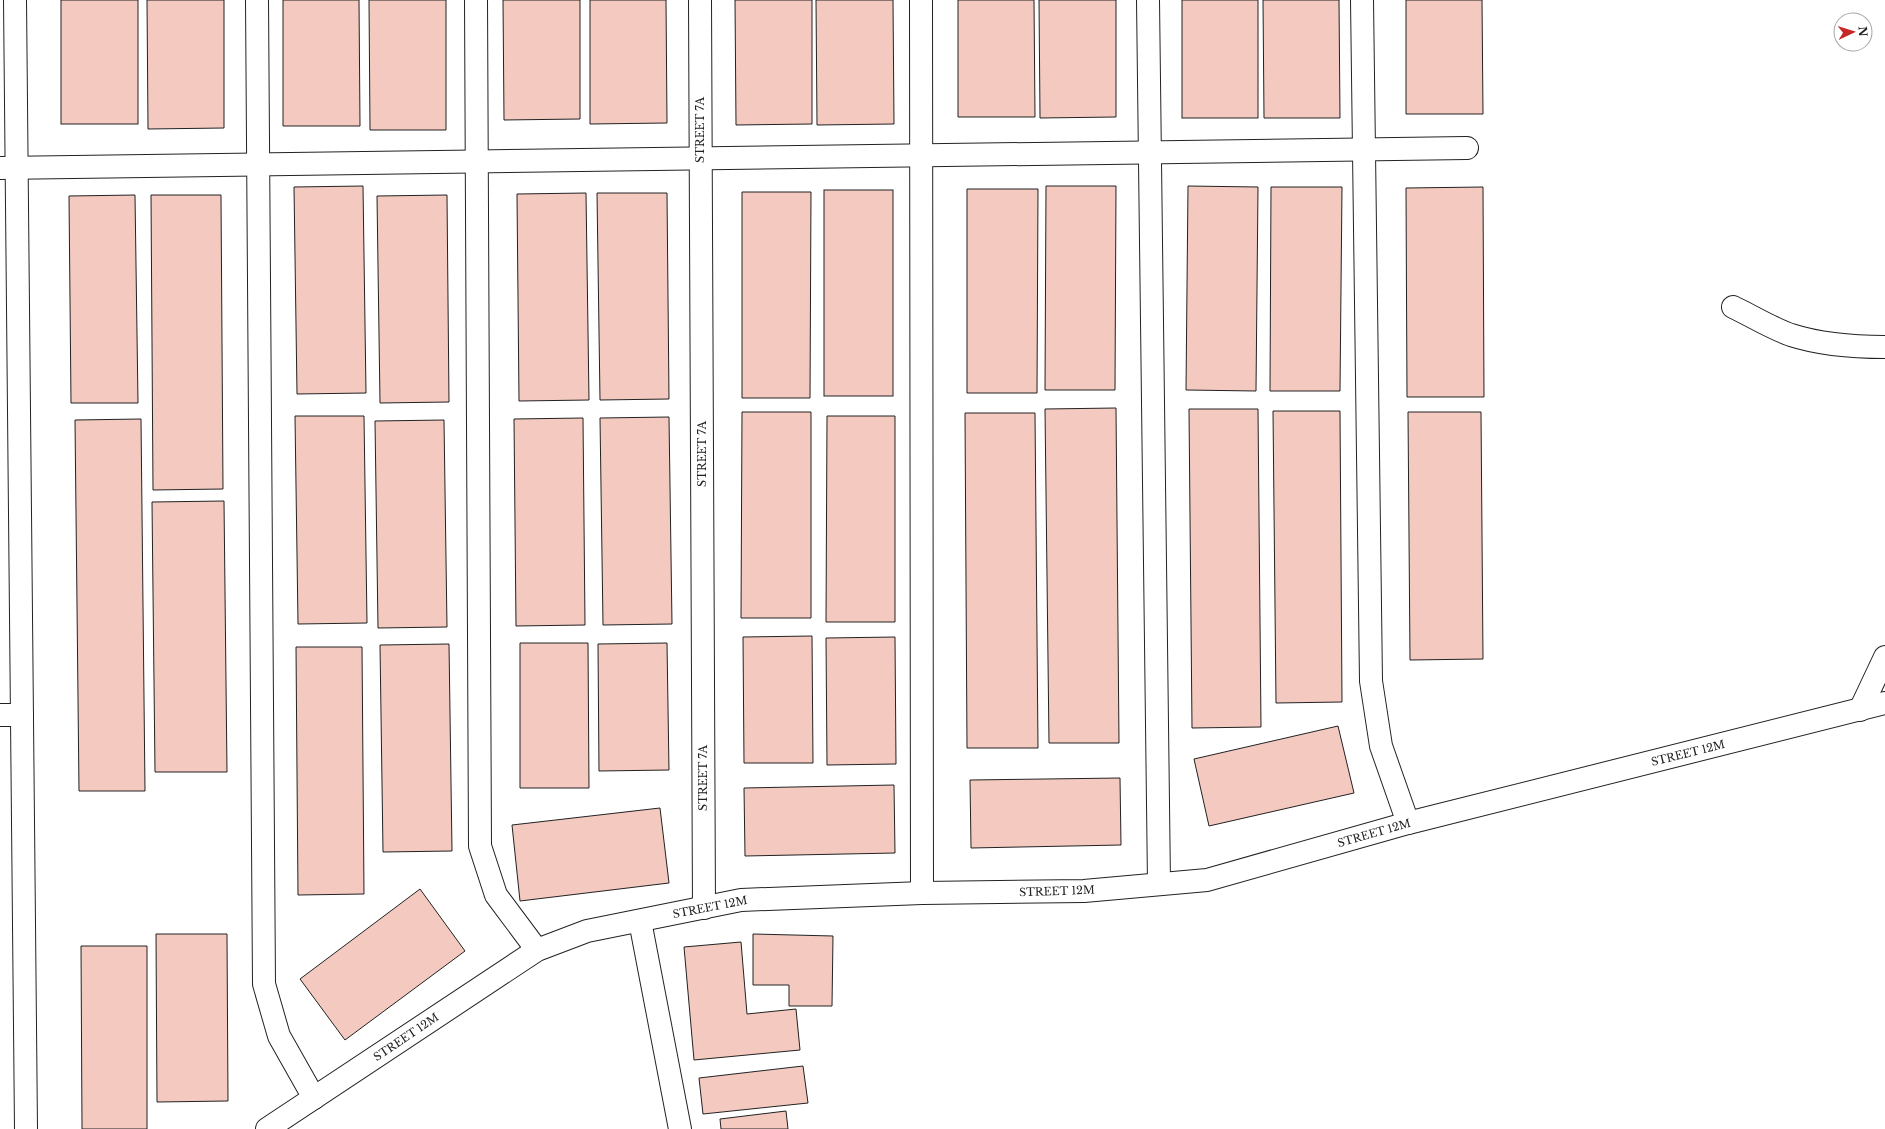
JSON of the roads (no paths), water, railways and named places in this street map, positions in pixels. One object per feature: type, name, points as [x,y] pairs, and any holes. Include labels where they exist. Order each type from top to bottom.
[{"type":"street","points":[[15,0],[9,168],[22,715],[26,1129]]},
{"type":"street","points":[[257,0],[264,984],[279,1036],[314,1098]]},
{"type":"street","points":[[476,0],[480,846],[496,895],[537,950]]},
{"type":"street","name":"STREET 7A","points":[[700,0],[704,908]]},
{"type":"street","points":[[921,0],[922,893]]},
{"type":"street","points":[[1148,0],[1159,884]]},
{"type":"street","points":[[1362,0],[1371,680],[1381,746],[1408,823]]},
{"type":"street","points":[[9,168],[1467,148]]},
{"type":"street","points":[[1733,307],[1790,334],[1814,342],[1845,347],[1885,347]]},
{"type":"street","points":[[1860,710],[1885,657]]},
{"type":"street","name":"STREET 12M","points":[[267,1129],[537,950],[587,931],[741,900],[922,893],[1084,891],[1207,880],[1408,823],[1885,703]]},
{"type":"street","points":[[0,715],[22,715]]},
{"type":"street","points":[[640,921],[680,1129]]}]
